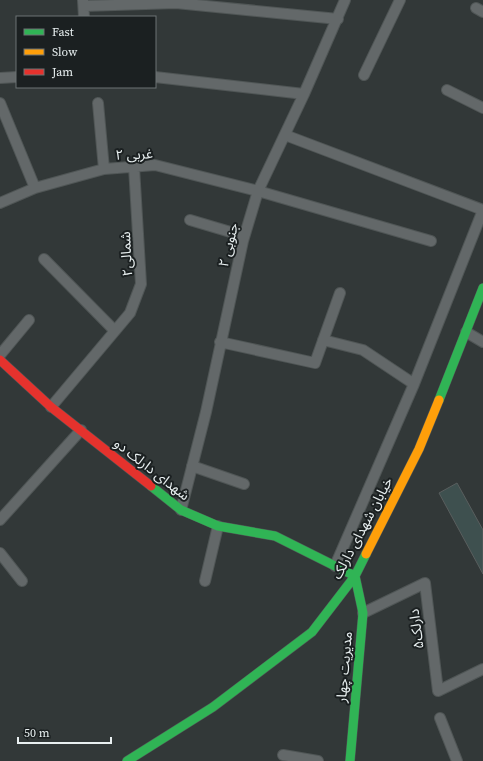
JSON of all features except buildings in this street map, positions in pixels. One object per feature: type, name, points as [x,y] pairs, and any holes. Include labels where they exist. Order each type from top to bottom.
[{"type":"street","name":"۲ جنوبی","points":[[181,510],[206,412],[244,236],[258,191],[304,94],[345,0]]},
{"type":"street","points":[[364,75],[400,0]]},
{"type":"street","points":[[84,16],[83,3],[163,2],[275,11],[338,19]]},
{"type":"street","points":[[0,78],[16,77]]},
{"type":"street","points":[[156,77],[304,94]]},
{"type":"street","points":[[447,90],[483,108]]},
{"type":"street","points":[[0,103],[35,188]]},
{"type":"street","points":[[98,103],[104,169]]},
{"type":"street","points":[[285,135],[483,210],[414,384],[335,566]]},
{"type":"street","name":"۲ غربی","points":[[0,203],[35,188],[104,169],[155,165],[258,191],[431,241]]},
{"type":"street","name":"شمالی۲","points":[[51,407],[130,313],[142,284],[134,167]]},
{"type":"street","points":[[190,220],[244,236]]},
{"type":"street","points":[[44,259],[115,331]]},
{"type":"street","name":"خیابان شهدای دارلک","points":[[127,761],[213,707],[312,632],[355,576],[419,449],[483,288]]},
{"type":"street","points":[[220,342],[315,363],[340,293]]},
{"type":"street","points":[[0,355],[29,320]]},
{"type":"street","points":[[466,332],[483,342]]},
{"type":"street","points":[[323,340],[363,350],[414,384]]},
{"type":"street","name":"شهدای دارلک دو","points":[[0,360],[51,407],[181,510],[218,526],[275,536],[355,576]]},
{"type":"street","points":[[0,520],[81,430]]},
{"type":"street","points":[[192,466],[244,484]]},
{"type":"street","points":[[205,581],[218,526]]},
{"type":"street","points":[[0,553],[22,581]]},
{"type":"street","name":"مدیریت چهار","points":[[350,761],[363,613],[355,576]]},
{"type":"street","name":"دارلک۵","points":[[363,613],[425,583],[438,691],[483,669]]},
{"type":"street","points":[[440,718],[457,761]]},
{"type":"street","points":[[283,755],[318,761]]},
{"type":"traffic: fast","points":[[439,400],[483,288]]},
{"type":"traffic: fast","points":[[151,486],[181,510],[218,526],[275,536],[355,576],[363,613],[350,761]]},
{"type":"traffic: fast","points":[[127,761],[213,707],[312,632],[355,576],[366,554]]},
{"type":"traffic: slow","points":[[366,554],[419,449],[439,400]]},
{"type":"traffic: jam","points":[[0,360],[51,407],[151,486]]}]
